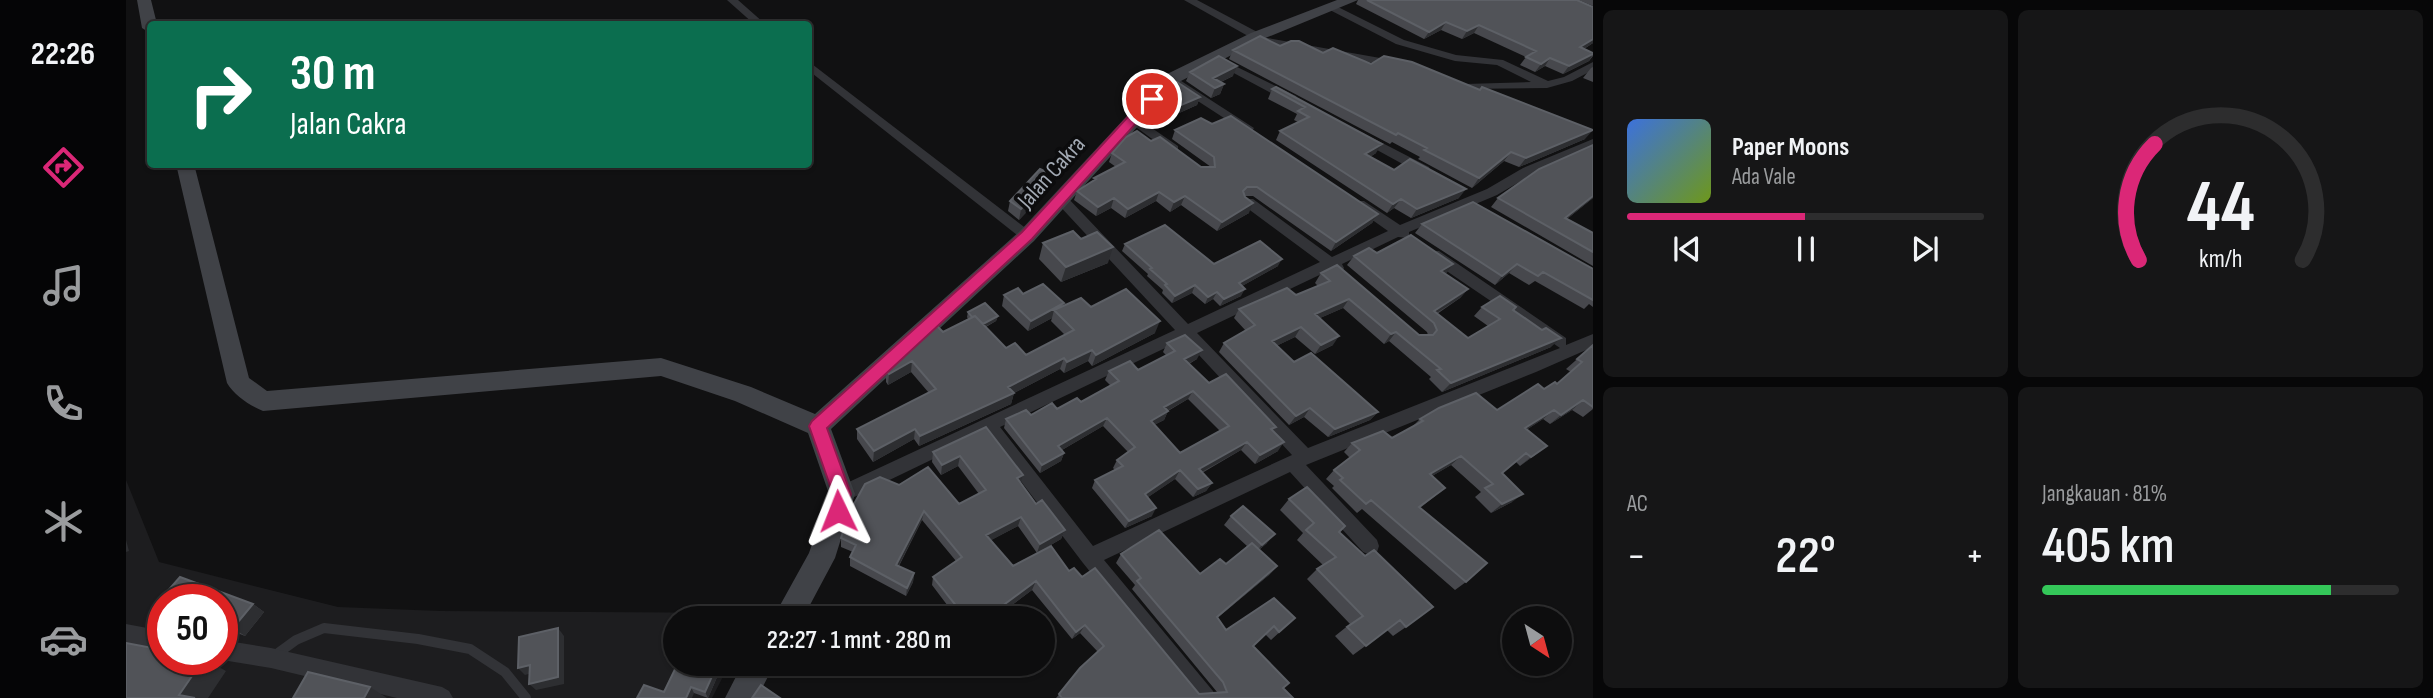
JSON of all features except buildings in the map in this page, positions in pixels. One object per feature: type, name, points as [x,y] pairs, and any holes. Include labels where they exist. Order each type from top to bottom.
[{"type":"street","points":[[144,0],[148,21]]},
{"type":"street","points":[[732,0],[756,21]]},
{"type":"street","points":[[1189,0],[1254,37],[1412,67]]},
{"type":"street","name":"Jalan Cakra","points":[[818,426],[1027,236],[1171,79],[1254,37],[1351,0]]},
{"type":"street","points":[[1332,7],[1400,42],[1455,58],[1499,62],[1547,85]]},
{"type":"street","points":[[1212,57],[1304,105]]},
{"type":"street","points":[[1500,98],[1460,85],[1547,85],[1568,79],[1593,65]]},
{"type":"street","points":[[812,67],[1027,236]]},
{"type":"street","points":[[1171,79],[1265,139]]},
{"type":"street","points":[[1133,119],[1184,156]]},
{"type":"street","points":[[1353,131],[1439,178]]},
{"type":"street","points":[[842,494],[1399,231],[1593,143]]},
{"type":"street","points":[[186,168],[239,383],[263,401],[661,367],[743,394],[818,426],[842,494],[821,558],[794,606]]},
{"type":"street","points":[[1343,193],[1569,348]]},
{"type":"street","points":[[1061,199],[1189,331],[1370,546]]},
{"type":"street","points":[[1248,202],[1351,280]]},
{"type":"street","points":[[1090,557],[1299,460],[1530,368],[1569,348],[1593,340]]},
{"type":"street","points":[[987,424],[1090,557],[1206,698]]},
{"type":"street","points":[[126,634],[147,638]]},
{"type":"street","points":[[238,653],[271,658],[414,696],[442,698]]},
{"type":"lane","points":[[271,658],[296,640],[324,628],[418,639],[470,649],[505,672],[526,698]]},
{"type":"shaded area","points":[[126,480],[159,562],[338,607],[440,611],[663,612],[663,676],[723,676],[712,698],[126,698]]},
{"type":"route","points":[[838,511],[842,494],[818,426],[1027,236],[1152,99]]}]
